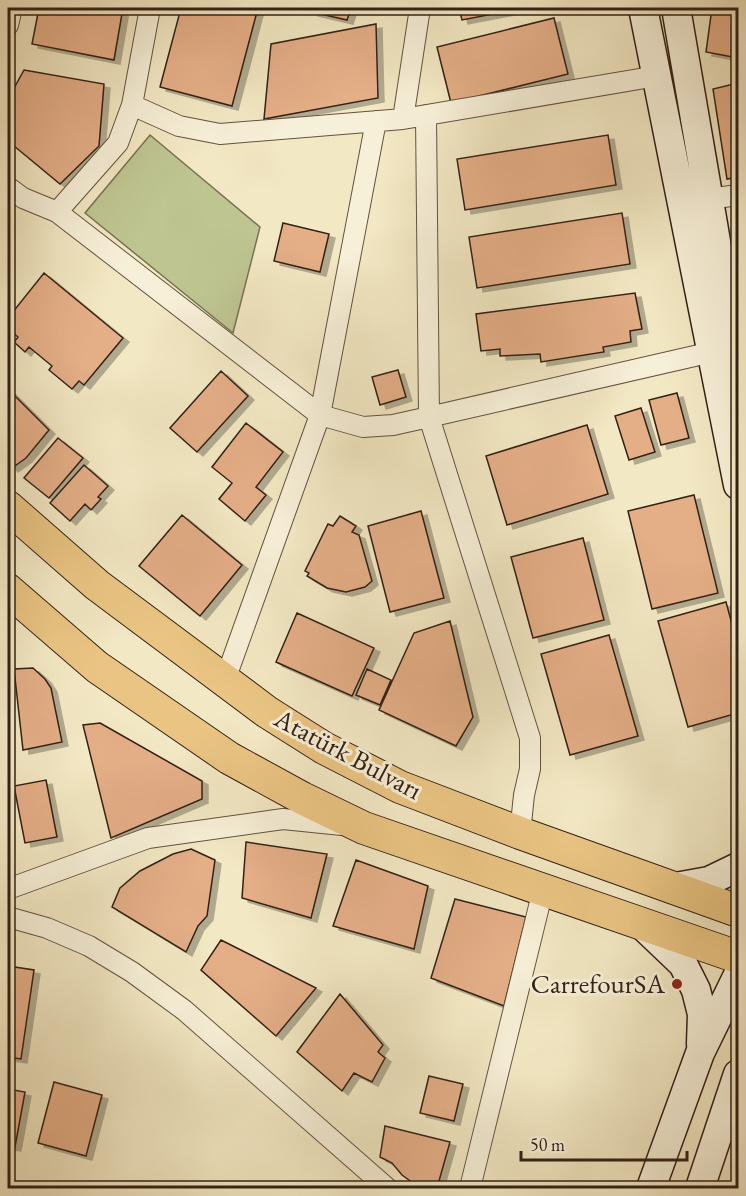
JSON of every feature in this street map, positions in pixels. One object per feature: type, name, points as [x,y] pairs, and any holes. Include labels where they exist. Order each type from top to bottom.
[{"type":"main road","points":[[643,8],[738,485]]},
{"type":"main road","points":[[676,8],[738,370]]},
{"type":"main road","name":"Atatürk Bulvarı","points":[[8,507],[97,585],[267,712],[324,748],[400,787],[520,833],[738,911]]},
{"type":"main road","name":"Atatürk Bulvarı","points":[[8,590],[97,667],[229,758],[302,798],[364,828],[738,957]]},
{"type":"main road","points":[[670,888],[709,881],[738,867]]},
{"type":"main road","points":[[639,923],[683,964],[696,990],[702,1014],[700,1053]]},
{"type":"main road","points":[[651,1188],[700,1053],[738,975]]},
{"type":"main road","points":[[700,1188],[738,1074]]},
{"type":"street","points":[[8,25],[12,8]]},
{"type":"street","points":[[57,212],[118,144],[132,105],[150,8]]},
{"type":"street","points":[[403,119],[420,8]]},
{"type":"street","points":[[132,105],[179,126],[220,134],[403,119],[657,76]]},
{"type":"street","points":[[426,115],[429,417],[530,738],[530,769],[524,795],[520,833]]},
{"type":"street","points":[[225,680],[320,415],[376,121]]},
{"type":"street","points":[[8,187],[23,198],[57,212],[320,415],[363,426],[393,424],[429,417],[712,352]]},
{"type":"street","points":[[708,199],[738,195]]},
{"type":"street","points":[[8,889],[148,838],[283,819],[364,828]]},
{"type":"street","points":[[470,1188],[543,890]]},
{"type":"street","points":[[8,917],[47,928],[89,946],[132,972],[184,1010],[387,1188]]},
{"type":"green space","points":[[150,135],[260,227],[233,333],[85,213]]},
{"type":"building","points":[[39,8],[123,8],[114,60],[32,44]]},
{"type":"building","points":[[181,8],[258,8],[232,106],[160,87]]},
{"type":"building","points":[[313,8],[351,8],[347,20],[312,12]]},
{"type":"building","points":[[351,8],[378,8],[369,10]]},
{"type":"building","points":[[459,8],[525,8],[462,20]]},
{"type":"building","points":[[712,8],[738,8],[738,58],[706,52]]},
{"type":"building","points":[[554,18],[568,74],[451,103],[437,47]]},
{"type":"building","points":[[376,24],[378,98],[264,119],[271,44]]},
{"type":"building","points":[[24,70],[104,84],[99,146],[60,184],[8,141],[8,99]]},
{"type":"building","points":[[738,83],[738,177],[727,179],[713,89]]},
{"type":"building","points":[[608,135],[616,185],[465,210],[457,159]]},
{"type":"building","points":[[622,213],[630,264],[477,288],[469,237]]},
{"type":"building","points":[[283,223],[329,234],[320,272],[274,261]]},
{"type":"building","points":[[44,273],[123,338],[84,385],[79,381],[72,389],[49,370],[52,366],[29,347],[25,352],[14,342],[18,337],[8,329],[12,321],[8,318]]},
{"type":"building","points":[[635,293],[642,329],[630,331],[631,342],[603,347],[604,352],[541,362],[540,354],[500,356],[500,349],[481,351],[476,314]]},
{"type":"building","points":[[398,370],[406,397],[380,405],[372,377]]},
{"type":"building","points":[[221,371],[248,396],[197,452],[170,428]]},
{"type":"building","points":[[8,389],[49,430],[26,458],[12,468],[8,463]]},
{"type":"building","points":[[677,393],[689,438],[661,445],[649,400]]},
{"type":"building","points":[[641,408],[655,452],[629,460],[615,416]]},
{"type":"building","points":[[246,423],[283,452],[256,487],[266,495],[245,521],[219,499],[232,483],[212,467]]},
{"type":"building","points":[[587,425],[608,494],[507,525],[486,456]]},
{"type":"building","points":[[58,438],[83,458],[49,498],[24,478]]},
{"type":"building","points":[[84,465],[108,486],[98,497],[101,499],[91,510],[85,504],[70,521],[50,503]]},
{"type":"building","points":[[694,495],[718,593],[652,609],[628,511]]},
{"type":"building","points":[[421,511],[444,598],[390,612],[368,526]]},
{"type":"building","points":[[182,515],[242,565],[200,616],[139,566]]},
{"type":"building","points":[[340,516],[356,526],[352,532],[359,535],[372,581],[365,587],[346,592],[327,588],[307,576],[309,573],[305,571],[328,524],[333,526]]},
{"type":"building","points":[[583,538],[604,620],[533,638],[511,557]]},
{"type":"building","points":[[726,602],[738,646],[738,713],[688,727],[658,621]]},
{"type":"building","points":[[297,613],[374,648],[352,696],[276,662]]},
{"type":"building","points":[[450,621],[473,717],[456,746],[379,710],[414,633]]},
{"type":"building","points":[[609,635],[638,736],[570,755],[541,654]]},
{"type":"building","points":[[33,668],[51,688],[62,742],[23,750],[14,669]]},
{"type":"building","points":[[367,669],[391,680],[380,705],[356,695]]},
{"type":"building","points":[[100,723],[202,781],[202,799],[111,838],[83,725]]},
{"type":"building","points":[[46,780],[57,837],[25,843],[14,786]]},
{"type":"building","points":[[246,842],[327,854],[311,918],[242,898]]},
{"type":"building","points":[[191,849],[215,860],[207,916],[198,926],[186,952],[112,907],[120,888],[140,871],[173,854]]},
{"type":"building","points":[[356,860],[428,886],[414,949],[333,926]]},
{"type":"building","points":[[455,899],[526,917],[504,1006],[431,978]]},
{"type":"building","points":[[221,940],[316,988],[276,1036],[201,970]]},
{"type":"building","points":[[8,966],[34,970],[21,1059],[8,1057]]},
{"type":"building","points":[[340,994],[383,1045],[378,1052],[385,1058],[372,1082],[354,1073],[342,1091],[297,1052]]},
{"type":"building","points":[[429,1076],[463,1084],[454,1121],[420,1113]]},
{"type":"building","points":[[54,1082],[102,1095],[86,1156],[38,1143]]},
{"type":"building","points":[[8,1089],[25,1092],[15,1147],[8,1146]]},
{"type":"building","points":[[385,1126],[450,1142],[437,1188],[420,1188],[402,1175],[392,1163],[380,1157]]},
{"type":"place","name":"CarrefourSA","points":[[677,984]]}]
